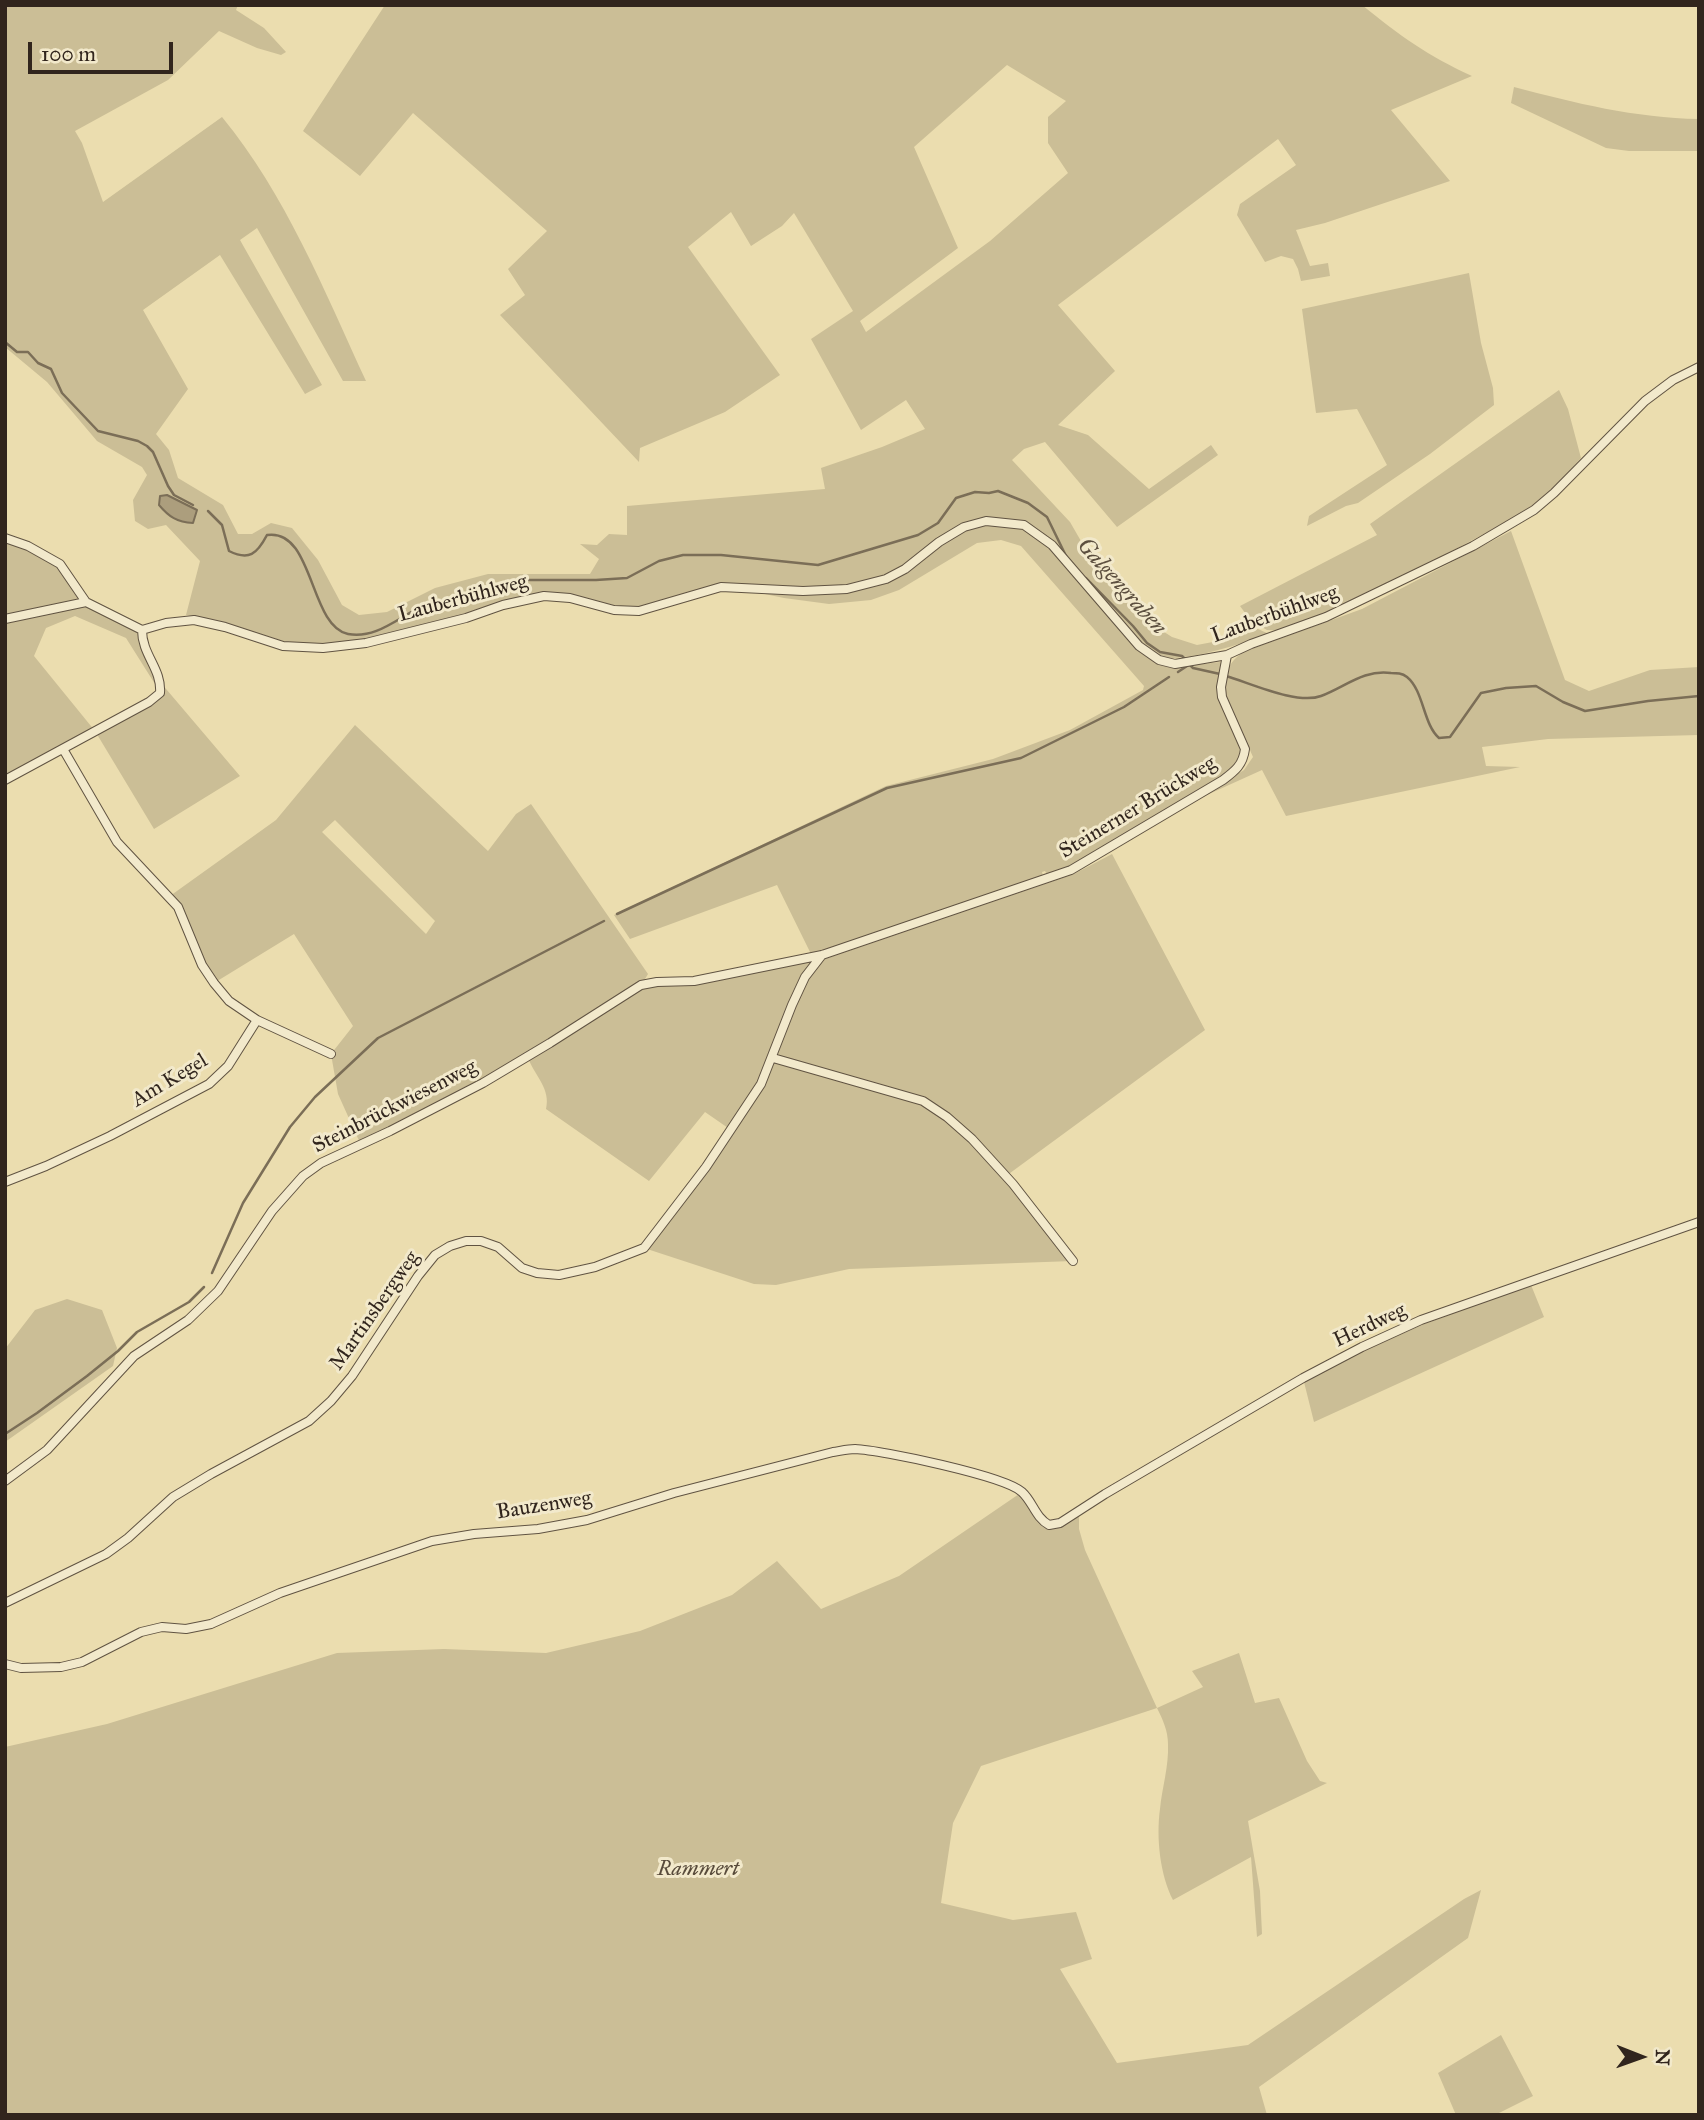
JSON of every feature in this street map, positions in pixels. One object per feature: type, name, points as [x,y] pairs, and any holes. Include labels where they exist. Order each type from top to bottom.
[{"type":"street","name":"Lauberbühlweg","points":[[142,630],[166,623],[194,620],[226,627],[283,646],[323,648],[366,643],[544,596],[570,598],[614,610],[639,611],[721,587],[803,591],[847,589],[886,579],[905,569],[964,527],[986,521],[1024,524],[1052,545],[1139,646],[1159,660],[1175,664],[1227,655],[1326,617],[1506,528],[1554,493],[1645,401],[1673,380],[1699,367]]},
{"type":"street","points":[[5,538],[28,546],[60,564],[86,602],[142,630],[142,642],[161,682],[160,693],[149,702],[5,780]]},
{"type":"street","points":[[5,619],[86,602]]},
{"type":"street","name":"Steinerner Brückweg","points":[[822,955],[1071,870],[1223,780],[1240,767],[1245,749],[1222,696],[1227,655]]},
{"type":"street","points":[[63,749],[117,842],[178,907],[202,965],[214,983],[229,1000],[257,1020],[331,1054]]},
{"type":"street","name":"Martinsbergweg","points":[[5,1604],[106,1554],[173,1497],[309,1421],[352,1376],[418,1276],[435,1255],[450,1245],[481,1241],[498,1247],[522,1268],[537,1273],[559,1275],[595,1267],[644,1248],[732,1131],[761,1084],[805,977],[822,955]]},
{"type":"street","name":"Steinbrückwiesenweg","points":[[5,1481],[47,1450],[134,1356],[188,1320],[218,1291],[272,1211],[303,1176],[321,1163],[483,1083],[641,985],[694,981],[822,955]]},
{"type":"street","name":"Am Kegel","points":[[5,1182],[110,1136],[209,1084],[228,1066],[257,1020]]},
{"type":"street","points":[[773,1058],[923,1101],[972,1139],[1013,1184],[1073,1261]]},
{"type":"street","name":"Herdweg","points":[[1079,1511],[1210,1432],[1362,1347],[1421,1320],[1699,1222]]},
{"type":"street","name":"Bauzenweg","points":[[5,1664],[21,1668],[61,1667],[82,1662],[141,1632],[162,1627],[186,1629],[211,1624],[280,1593],[432,1541],[474,1534],[538,1529],[587,1520],[674,1493],[833,1452],[855,1449],[891,1454],[997,1479],[1022,1492],[1040,1520],[1049,1525],[1059,1523],[1079,1511]]},
{"type":"green space","points":[[5,5],[238,5],[236,10],[264,28],[286,52],[281,55],[257,48],[219,31],[168,80],[75,131],[82,143],[103,202],[222,117],[266,178],[319,278],[366,381],[343,381],[257,228],[240,240],[322,385],[305,394],[220,255],[143,310],[188,389],[156,434],[169,450],[178,478],[223,505],[238,534],[252,534],[271,523],[292,528],[318,560],[342,605],[359,615],[387,612],[435,588],[488,574],[590,574],[599,559],[580,544],[597,545],[609,534],[627,535],[627,506],[825,489],[821,468],[925,429],[906,400],[861,430],[811,339],[853,311],[794,213],[782,226],[751,246],[731,212],[688,247],[780,375],[725,412],[640,448],[639,462],[500,315],[525,295],[508,269],[547,231],[413,113],[360,176],[303,131],[385,5],[1362,5],[1414,44],[1472,76],[1391,110],[1450,181],[1325,223],[1296,230],[1310,266],[1328,263],[1330,276],[1301,281],[1293,259],[1281,256],[1265,262],[1237,215],[1240,204],[1296,165],[1278,139],[1058,305],[1115,371],[1058,425],[1088,435],[1149,489],[1211,445],[1218,455],[1117,527],[1045,442],[1024,449],[1012,460],[1070,522],[1100,574],[1150,623],[1172,637],[1197,645],[1218,641],[1247,624],[1269,634],[1230,647],[1164,659],[1170,668],[1220,662],[1222,664],[1219,681],[1240,743],[1240,761],[1221,779],[1071,868],[1048,876],[1045,871],[1042,872],[1043,876],[811,954],[777,885],[630,939],[614,915],[886,786],[993,759],[1070,730],[1143,690],[1144,686],[1021,546],[1001,540],[977,543],[899,590],[871,600],[829,604],[721,585],[639,609],[614,608],[543,595],[366,641],[324,644],[286,642],[217,620],[186,615],[200,561],[166,525],[148,529],[135,521],[133,500],[147,475],[142,467],[97,441],[47,382],[5,347]],"holes":[[[1007,65],[1066,101],[1048,117],[1048,143],[1068,173],[990,241],[866,332],[860,321],[958,248],[914,147]]]},
{"type":"green space","points":[[1514,87],[1628,113],[1699,119],[1699,151],[1629,151],[1606,148],[1511,103]]},
{"type":"green space","points":[[1469,273],[1481,343],[1493,388],[1494,405],[1430,454],[1358,503],[1346,506],[1307,526],[1309,516],[1387,465],[1357,409],[1316,413],[1302,309]]},
{"type":"green space","points":[[1559,390],[1568,409],[1581,458],[1554,488],[1521,514],[1404,577],[1326,615],[1282,631],[1267,630],[1251,621],[1240,606],[1377,535],[1370,524]]},
{"type":"green space","points":[[1511,531],[1565,680],[1589,691],[1650,670],[1699,667],[1699,735],[1548,739],[1482,747],[1486,766],[1520,767],[1286,816],[1262,770],[1198,799],[1244,770],[1253,757],[1225,689],[1226,675],[1231,663],[1243,652],[1362,609]]},
{"type":"green space","points":[[5,538],[60,564],[86,602],[136,625],[161,683],[240,776],[154,829],[95,731],[5,780]],"holes":[[[75,616],[126,638],[160,692],[95,731],[34,656],[46,628]]]},
{"type":"green space","points":[[355,725],[488,851],[516,814],[531,804],[648,974],[642,984],[676,982],[799,958],[819,961],[1074,874],[1112,854],[1205,1030],[1006,1176],[1073,1261],[849,1269],[776,1285],[754,1284],[644,1248],[731,1130],[705,1112],[649,1181],[546,1109],[544,1089],[528,1058],[361,1145],[338,1094],[331,1054],[353,1026],[294,934],[214,983],[170,896],[276,820]],"holes":[[[335,820],[435,921],[426,934],[322,832]]]},
{"type":"green space","points":[[1531,1285],[1544,1317],[1314,1422],[1303,1378],[1422,1325]]},
{"type":"green space","points":[[67,1299],[102,1310],[117,1348],[113,1366],[5,1442],[5,1349],[35,1310]]},
{"type":"green space","name":"Rammert","points":[[1022,1492],[1048,1525],[1079,1512],[1079,1529],[1085,1550],[1157,1708],[981,1766],[953,1823],[941,1903],[1013,1920],[1076,1912],[1092,1959],[1060,1969],[1117,2063],[1248,2045],[1481,1890],[1468,1938],[1259,2087],[1267,2115],[5,2115],[5,1747],[107,1724],[337,1653],[444,1649],[546,1653],[640,1631],[732,1595],[777,1561],[821,1609],[899,1576]]},
{"type":"green space","points":[[1239,1653],[1255,1703],[1279,1698],[1307,1761],[1320,1781],[1327,1783],[1248,1821],[1260,1891],[1262,1934],[1257,1937],[1251,1857],[1173,1900],[1160,1856],[1159,1820],[1168,1739],[1157,1708],[1203,1687],[1192,1671]]},
{"type":"green space","points":[[1501,2035],[1533,2096],[1495,2115],[1456,2115],[1438,2073]]},
{"type":"shaded area","points":[[167,495],[197,510],[193,523],[170,516],[159,505],[160,496]]},
{"type":"waterway","name":"Galgengraben","points":[[5,342],[17,352],[28,352],[38,363],[51,369],[62,393],[98,431],[138,441],[147,446],[153,452],[174,495],[193,505]]},
{"type":"waterway","name":"Galgengraben","points":[[208,511],[222,525],[229,551],[236,554],[252,554],[267,535],[282,537],[294,546],[326,614],[335,627],[348,634],[360,635],[381,629],[433,602],[476,599],[482,590],[502,583],[627,578],[659,561],[683,555],[721,555],[818,565],[918,535],[938,523],[956,498],[975,492],[998,491],[1028,503],[1047,517],[1067,558]]},
{"type":"waterway","name":"Galgengraben","points":[[1086,578],[1147,643],[1160,652],[1182,656],[1186,660]]},
{"type":"waterway","points":[[1178,672],[1190,664]]},
{"type":"waterway","name":"Galgengraben","points":[[1190,665],[1220,674]]},
{"type":"waterway","name":"Galgengraben","points":[[1226,676],[1287,695],[1311,698],[1372,674],[1401,674],[1413,683],[1430,725],[1439,738],[1450,737],[1481,693],[1506,688],[1536,686],[1585,711],[1699,696]]},
{"type":"waterway","points":[[617,914],[887,788],[1021,758],[1124,707],[1169,677]]},
{"type":"waterway","points":[[212,1273],[243,1203],[290,1127],[315,1097],[378,1038],[604,921]]},
{"type":"waterway","points":[[5,1434],[87,1376],[137,1332],[189,1302],[204,1287]]}]
